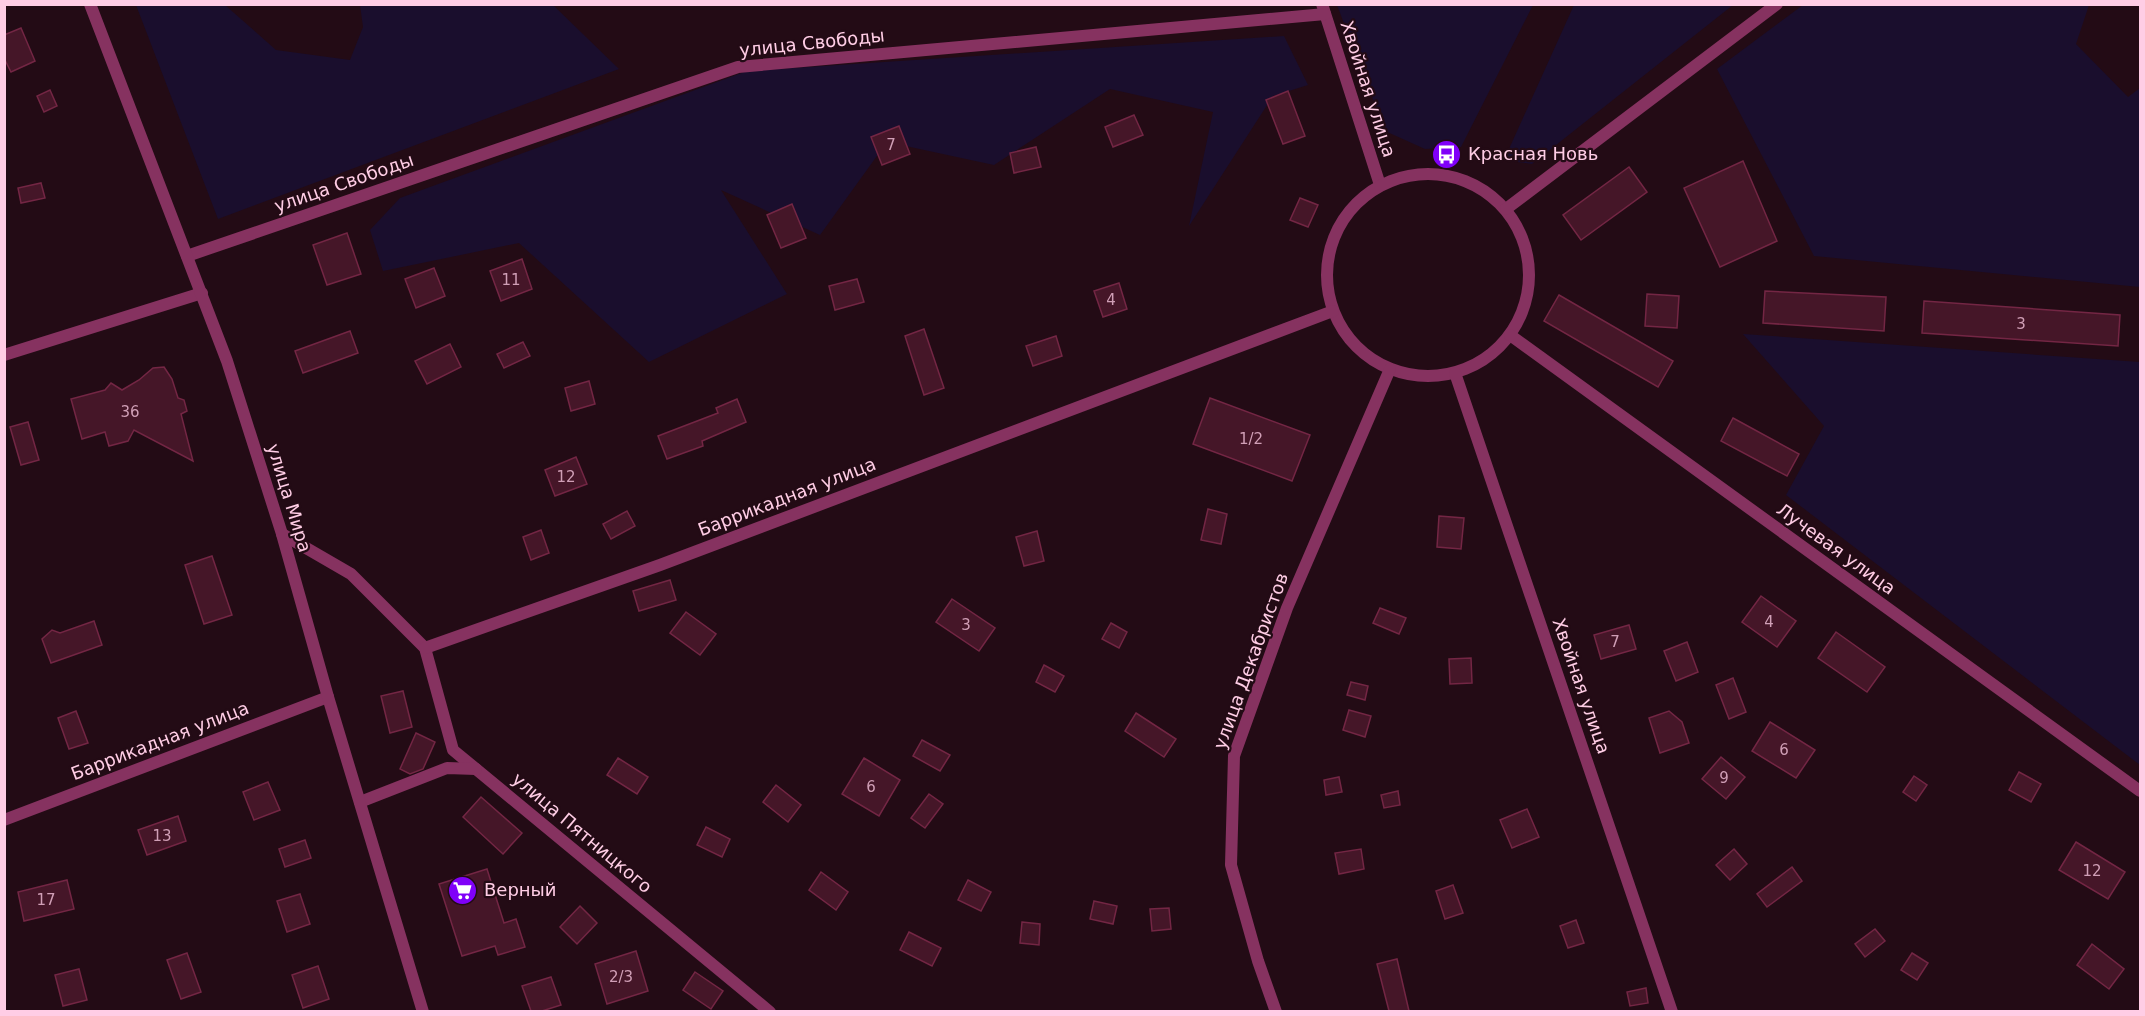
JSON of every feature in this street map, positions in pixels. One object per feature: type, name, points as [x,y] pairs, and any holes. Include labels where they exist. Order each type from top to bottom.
[{"type":"street","name":"улица Мира","points":[[90,4],[227,361],[282,534],[328,697],[423,1011]]},
{"type":"street","points":[[1506,209],[1777,4]]},
{"type":"street","name":"улица Свободы","points":[[187,256],[738,67],[1323,9]]},
{"type":"street","name":"Хвойная улица","points":[[1323,9],[1380,185]]},
{"type":"street","points":[[1414,174],[1458,177],[1491,194],[1506,209],[1518,227],[1530,280],[1523,311],[1510,335],[1487,358],[1455,373],[1424,376],[1389,369],[1368,357],[1347,336],[1333,311],[1326,277],[1330,246],[1350,210],[1380,185],[1414,174]]},
{"type":"street","points":[[4,355],[202,293]]},
{"type":"street","name":"Баррикадная улица","points":[[425,648],[660,565],[1333,311]]},
{"type":"street","name":"Лучевая улица","points":[[1510,335],[2140,791]]},
{"type":"street","name":"улица Декабристов","points":[[1276,1011],[1258,961],[1231,865],[1234,756],[1287,608],[1389,369]]},
{"type":"street","name":"Хвойная улица","points":[[1455,373],[1672,1011]]},
{"type":"street","points":[[282,534],[351,574],[425,648]]},
{"type":"street","name":"улица Пятницкого","points":[[425,648],[453,750],[770,1011]]},
{"type":"street","name":"Баррикадная улица","points":[[4,820],[328,697]]},
{"type":"street","points":[[360,802],[447,768],[476,769]]},
{"type":"shaded area","points":[[136,5],[225,5],[276,50],[350,60],[363,27],[360,5],[553,5],[619,69],[218,219]]},
{"type":"shaded area","points":[[1337,5],[1533,5],[1461,147],[1425,149],[1385,131]]},
{"type":"shaded area","points":[[1574,5],[1733,5],[1532,164],[1504,160]]},
{"type":"shaded area","points":[[1803,5],[2089,5],[2076,44],[2128,97],[2140,88],[2140,287],[1814,256],[1717,69]]},
{"type":"shaded area","points":[[1284,36],[1308,85],[1273,96],[1189,226],[1213,112],[1110,89],[994,165],[887,142],[820,235],[721,190],[787,294],[649,362],[519,243],[383,271],[370,230],[400,198],[747,71]]},
{"type":"shaded area","points":[[1743,334],[2140,362],[2140,765],[1786,495],[1824,426]]},
{"type":"building","points":[[21,28],[35,61],[11,72],[4,58],[4,35]]},
{"type":"building","points":[[50,90],[57,106],[44,112],[37,96]]},
{"type":"building","points":[[1288,91],[1305,136],[1283,144],[1266,100]]},
{"type":"building","points":[[1134,115],[1143,135],[1113,147],[1105,127]]},
{"type":"building","points":[[899,126],[910,154],[882,165],[871,137]]},
{"type":"building","points":[[1036,147],[1041,167],[1014,173],[1010,153]]},
{"type":"building","points":[[1743,161],[1777,241],[1720,267],[1684,188]]},
{"type":"building","points":[[1629,167],[1647,192],[1581,240],[1563,215]]},
{"type":"building","points":[[41,183],[45,198],[21,203],[18,188]]},
{"type":"building","points":[[1300,198],[1318,205],[1308,227],[1290,220]]},
{"type":"building","points":[[792,204],[806,238],[781,248],[767,215]]},
{"type":"building","points":[[347,233],[361,274],[327,285],[313,245]]},
{"type":"building","points":[[522,259],[532,289],[501,301],[490,271]]},
{"type":"building","points":[[434,268],[445,296],[416,308],[405,279]]},
{"type":"building","points":[[857,279],[864,302],[835,310],[829,286]]},
{"type":"building","points":[[1119,283],[1127,309],[1103,317],[1094,291]]},
{"type":"building","points":[[1765,291],[1886,297],[1884,331],[1763,323]]},
{"type":"building","points":[[1647,294],[1679,296],[1677,328],[1645,326]]},
{"type":"building","points":[[1559,295],[1673,361],[1658,387],[1544,321]]},
{"type":"building","points":[[1924,301],[2120,315],[2118,346],[1922,333]]},
{"type":"building","points":[[924,329],[944,388],[924,395],[905,336]]},
{"type":"building","points":[[350,331],[358,353],[303,373],[295,351]]},
{"type":"building","points":[[1056,336],[1062,356],[1033,366],[1026,346]]},
{"type":"building","points":[[523,342],[530,356],[504,368],[497,354]]},
{"type":"building","points":[[450,344],[461,367],[427,384],[415,361]]},
{"type":"building","points":[[164,367],[172,379],[178,398],[184,400],[187,411],[181,414],[193,461],[134,430],[128,441],[109,446],[105,432],[82,439],[71,399],[105,390],[111,383],[122,390],[153,368]]},
{"type":"building","points":[[589,381],[595,404],[571,411],[565,388]]},
{"type":"building","points":[[1210,398],[1310,435],[1292,481],[1193,444]]},
{"type":"building","points":[[737,399],[746,422],[702,441],[703,446],[667,459],[658,436],[718,413],[716,408]]},
{"type":"building","points":[[1733,418],[1799,454],[1787,476],[1721,441]]},
{"type":"building","points":[[28,422],[39,460],[21,465],[10,427]]},
{"type":"building","points":[[576,457],[587,484],[555,496],[545,470]]},
{"type":"building","points":[[1208,509],[1227,514],[1221,544],[1201,540]]},
{"type":"building","points":[[627,511],[635,526],[611,539],[603,524]]},
{"type":"building","points":[[1439,516],[1464,518],[1461,549],[1437,547]]},
{"type":"building","points":[[541,530],[549,553],[531,560],[523,537]]},
{"type":"building","points":[[1037,531],[1044,561],[1024,566],[1016,537]]},
{"type":"building","points":[[212,556],[232,615],[204,624],[185,565]]},
{"type":"building","points":[[670,580],[676,600],[639,611],[633,591]]},
{"type":"building","points":[[1761,596],[1796,621],[1777,647],[1742,622]]},
{"type":"building","points":[[952,599],[995,628],[979,651],[936,622]]},
{"type":"building","points":[[1380,608],[1406,618],[1399,634],[1373,623]]},
{"type":"building","points":[[686,612],[716,634],[700,655],[670,633]]},
{"type":"building","points":[[94,621],[102,645],[51,663],[42,639],[52,630],[60,633]]},
{"type":"building","points":[[1111,623],[1127,632],[1119,648],[1102,639]]},
{"type":"building","points":[[1629,625],[1636,649],[1601,659],[1594,635]]},
{"type":"building","points":[[1836,632],[1885,667],[1867,692],[1818,658]]},
{"type":"building","points":[[1687,642],[1698,672],[1676,681],[1664,651]]},
{"type":"building","points":[[1471,658],[1472,683],[1450,684],[1449,659]]},
{"type":"building","points":[[1044,665],[1064,676],[1055,692],[1036,682]]},
{"type":"building","points":[[1733,678],[1746,712],[1729,719],[1716,685]]},
{"type":"building","points":[[1351,682],[1368,686],[1365,700],[1347,695]]},
{"type":"building","points":[[403,691],[412,727],[390,733],[381,696]]},
{"type":"building","points":[[1349,710],[1371,716],[1365,737],[1343,730]]},
{"type":"building","points":[[76,711],[88,743],[69,749],[58,718]]},
{"type":"building","points":[[1669,711],[1682,722],[1689,743],[1660,753],[1649,718]]},
{"type":"building","points":[[1136,713],[1176,739],[1164,757],[1125,731]]},
{"type":"building","points":[[1770,722],[1815,750],[1796,778],[1752,751]]},
{"type":"building","points":[[416,733],[435,742],[423,769],[410,774],[400,769]]},
{"type":"building","points":[[922,740],[950,755],[940,771],[913,756]]},
{"type":"building","points":[[1721,757],[1745,777],[1726,799],[1702,779]]},
{"type":"building","points":[[618,758],[648,777],[637,794],[607,775]]},
{"type":"building","points":[[864,758],[900,780],[879,816],[842,794]]},
{"type":"building","points":[[2019,772],[2041,784],[2031,802],[2009,790]]},
{"type":"building","points":[[1914,776],[1927,785],[1916,801],[1903,792]]},
{"type":"building","points":[[1339,777],[1342,792],[1326,795],[1324,780]]},
{"type":"building","points":[[268,782],[280,810],[254,820],[243,792]]},
{"type":"building","points":[[776,785],[801,805],[788,822],[763,802]]},
{"type":"building","points":[[1398,791],[1400,805],[1384,808],[1381,795]]},
{"type":"building","points":[[929,794],[943,804],[925,828],[911,818]]},
{"type":"building","points":[[481,797],[522,833],[503,854],[463,817]]},
{"type":"building","points":[[1527,809],[1539,837],[1512,848],[1500,820]]},
{"type":"building","points":[[178,816],[186,841],[147,855],[138,830]]},
{"type":"building","points":[[706,827],[730,839],[722,857],[697,845]]},
{"type":"building","points":[[305,840],[311,858],[285,867],[279,849]]},
{"type":"building","points":[[2076,842],[2125,872],[2108,899],[2059,870]]},
{"type":"building","points":[[1361,849],[1364,869],[1339,874],[1335,853]]},
{"type":"building","points":[[1734,849],[1747,864],[1730,880],[1716,865]]},
{"type":"building","points":[[1792,867],[1802,881],[1767,907],[1757,894]]},
{"type":"building","points":[[487,869],[504,923],[516,919],[525,947],[498,955],[495,946],[462,956],[439,884]]},
{"type":"building","points":[[821,872],[848,892],[836,910],[809,890]]},
{"type":"building","points":[[67,880],[74,909],[24,921],[18,892]]},
{"type":"building","points":[[968,880],[991,892],[981,911],[958,900]]},
{"type":"building","points":[[1453,885],[1463,913],[1445,919],[1436,891]]},
{"type":"building","points":[[300,894],[310,924],[287,932],[277,901]]},
{"type":"building","points":[[1094,901],[1117,906],[1113,924],[1090,919]]},
{"type":"building","points":[[580,906],[597,923],[577,944],[560,927]]},
{"type":"building","points":[[1169,908],[1171,929],[1152,931],[1150,909]]},
{"type":"building","points":[[1576,920],[1584,943],[1568,948],[1560,926]]},
{"type":"building","points":[[1022,922],[1040,924],[1039,945],[1020,943]]},
{"type":"building","points":[[1875,929],[1885,941],[1865,957],[1855,944]]},
{"type":"building","points":[[909,932],[941,948],[932,966],[900,950]]},
{"type":"building","points":[[2092,944],[2124,969],[2109,989],[2077,965]]},
{"type":"building","points":[[636,951],[648,991],[607,1004],[595,964]]},
{"type":"building","points":[[187,953],[201,992],[181,999],[167,960]]},
{"type":"building","points":[[1912,953],[1928,963],[1917,980],[1901,970]]},
{"type":"building","points":[[1397,959],[1409,1011],[1389,1011],[1377,964]]},
{"type":"building","points":[[318,966],[329,999],[303,1008],[292,975]]},
{"type":"building","points":[[79,969],[87,1000],[63,1006],[55,975]]},
{"type":"building","points":[[695,972],[723,991],[711,1009],[683,990]]},
{"type":"building","points":[[551,977],[561,1005],[542,1011],[531,1011],[522,986]]},
{"type":"building","points":[[1646,988],[1648,1003],[1630,1006],[1627,992]]},
{"type":"place","name":"Красная Новь","points":[[1447,154]]},
{"type":"place","name":"Верный","points":[[463,890]]}]
